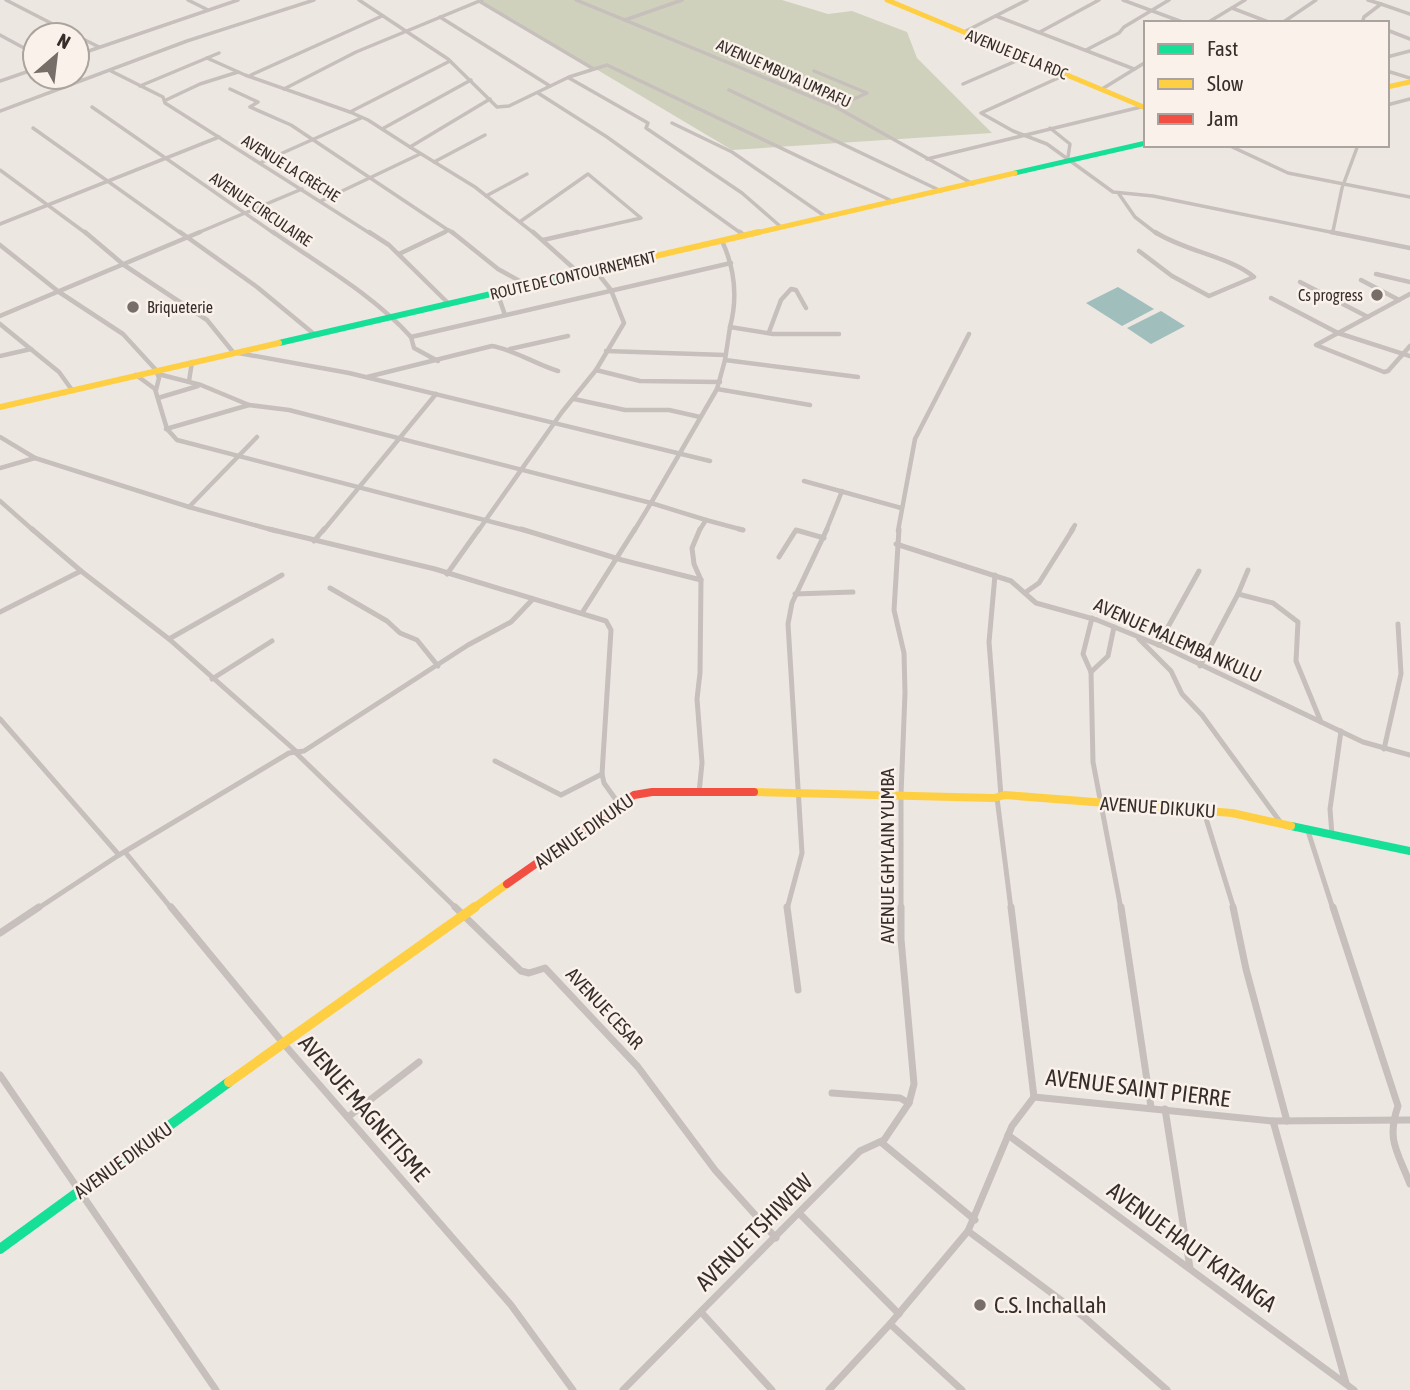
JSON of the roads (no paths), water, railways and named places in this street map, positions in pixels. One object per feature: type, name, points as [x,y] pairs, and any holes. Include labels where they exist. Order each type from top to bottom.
[{"type":"street","points":[[6,0],[47,21]]},
{"type":"street","points":[[188,0],[208,10]]},
{"type":"street","points":[[91,51],[238,0]]},
{"type":"street","points":[[0,111],[187,41],[314,0]]},
{"type":"street","points":[[359,0],[450,61],[497,107],[505,108],[569,77],[607,65],[894,202]]},
{"type":"street","name":"AVENUE MBUYA UMPAFU","points":[[576,0],[836,107],[974,184]]},
{"type":"street","points":[[625,20],[682,0]]},
{"type":"street","name":"AVENUE DE LA RDC","points":[[887,0],[1144,107]]},
{"type":"street","points":[[964,32],[1027,0]]},
{"type":"street","points":[[1040,32],[1099,0]]},
{"type":"street","points":[[1123,0],[1180,21]]},
{"type":"street","points":[[1086,50],[1119,33],[1169,0]]},
{"type":"street","points":[[1210,21],[1245,0]]},
{"type":"street","points":[[1285,21],[1316,0]]},
{"type":"street","points":[[1368,0],[1410,15]]},
{"type":"street","points":[[284,89],[406,30],[481,1],[592,68]]},
{"type":"street","points":[[1363,21],[1364,17],[1381,5]]},
{"type":"street","points":[[1232,8],[1266,21]]},
{"type":"street","points":[[249,76],[382,16]]},
{"type":"street","points":[[440,16],[550,86]]},
{"type":"street","points":[[996,16],[1134,69]]},
{"type":"street","points":[[1389,31],[1410,39]]},
{"type":"street","points":[[0,35],[21,46]]},
{"type":"street","points":[[91,44],[100,48]]},
{"type":"street","points":[[1389,57],[1409,52]]},
{"type":"street","points":[[140,86],[219,53]]},
{"type":"street","points":[[963,84],[1025,57]]},
{"type":"street","points":[[206,58],[350,112],[382,129],[486,195],[521,221],[579,274]]},
{"type":"street","points":[[350,112],[450,61]]},
{"type":"street","points":[[1102,89],[1144,63]]},
{"type":"street","name":"AVENUE LA CRÈCHE","points":[[111,71],[166,100],[165,103],[321,201],[399,254],[448,303]]},
{"type":"street","points":[[814,71],[867,93],[836,107]]},
{"type":"street","points":[[166,100],[197,85],[224,80],[238,72]]},
{"type":"street","points":[[1389,72],[1410,80]]},
{"type":"street","points":[[1,80],[21,74]]},
{"type":"street","points":[[1067,74],[981,112],[1013,131],[1029,135],[1070,158],[1119,194],[1153,196],[1410,248]]},
{"type":"street","points":[[569,77],[648,123],[646,128],[742,192],[781,227]]},
{"type":"street","points":[[382,129],[471,80]]},
{"type":"street","points":[[1389,86],[1410,80]]},
{"type":"street","points":[[230,89],[258,102],[250,107],[291,125],[313,139],[449,230],[498,269],[527,285]]},
{"type":"street","points":[[729,90],[941,191]]},
{"type":"street","points":[[538,93],[607,136],[745,236]]},
{"type":"street","points":[[410,147],[490,99]]},
{"type":"street","points":[[1389,104],[1410,99]]},
{"type":"street","name":"AVENUE CIRCULAIRE","points":[[92,107],[392,316],[411,337]]},
{"type":"street","points":[[927,159],[1144,107]]},
{"type":"street","points":[[260,163],[361,118]]},
{"type":"street","points":[[672,123],[732,152],[826,217]]},
{"type":"street","points":[[33,128],[257,287],[314,334]]},
{"type":"street","points":[[1050,128],[1070,144],[1070,158]]},
{"type":"street","points":[[434,162],[485,135]]},
{"type":"street","points":[[0,224],[219,137]]},
{"type":"street","name":"ROUTE DE CONTOURNEMENT","points":[[0,407],[974,184],[1070,158],[1083,158],[1144,143]]},
{"type":"street","points":[[1232,147],[1278,170],[1343,186],[1410,197]]},
{"type":"street","points":[[1334,231],[1343,186],[1357,147]]},
{"type":"street","points":[[1072,150],[1083,158]]},
{"type":"street","points":[[321,201],[420,154]]},
{"type":"street","points":[[0,170],[76,224],[124,265],[207,320],[233,352],[286,359],[639,441],[710,461]]},
{"type":"street","points":[[486,195],[527,174]]},
{"type":"street","points":[[521,221],[588,174],[641,218],[543,240]]},
{"type":"street","points":[[0,316],[302,189]]},
{"type":"street","points":[[1119,194],[1124,208],[1162,239],[1248,271],[1254,276],[1250,281],[1209,296],[1172,276],[1139,251]]},
{"type":"street","points":[[399,254],[449,230]]},
{"type":"street","points":[[582,613],[681,453],[720,382],[736,309],[731,263],[722,241]]},
{"type":"street","points":[[0,245],[59,292],[116,328],[157,372],[201,385],[249,405],[289,410],[651,503],[743,530]]},
{"type":"street","points":[[438,361],[414,348],[411,337],[731,263]]},
{"type":"street","points":[[447,574],[519,471],[596,370],[625,321],[611,290],[595,270]]},
{"type":"street","points":[[1376,274],[1410,282]]},
{"type":"street","points":[[1361,280],[1399,300]]},
{"type":"street","points":[[1300,282],[1368,317]]},
{"type":"street","points":[[769,332],[781,300],[791,289],[796,290],[806,309]]},
{"type":"street","points":[[497,292],[505,315]]},
{"type":"street","points":[[1410,294],[1316,346],[1358,363],[1388,371],[1410,346]]},
{"type":"street","points":[[1270,298],[1338,333],[1410,356]]},
{"type":"street","points":[[0,324],[64,378],[72,390]]},
{"type":"street","points":[[730,327],[790,335],[839,334]]},
{"type":"street","name":"AVENUE GHYLAIN YUMBA","points":[[909,1103],[914,1084],[901,939],[904,664],[894,610],[896,544],[915,439],[969,334]]},
{"type":"street","points":[[509,349],[568,336]]},
{"type":"street","points":[[364,377],[492,346],[509,349],[532,363],[558,371]]},
{"type":"street","points":[[0,356],[32,349]]},
{"type":"street","points":[[606,351],[725,358],[858,377]]},
{"type":"street","points":[[417,365],[419,352]]},
{"type":"street","points":[[189,381],[192,362]]},
{"type":"street","points":[[596,370],[640,381],[720,382]]},
{"type":"street","points":[[157,372],[156,390],[166,429],[177,440],[486,518],[701,580]]},
{"type":"street","points":[[136,375],[156,390]]},
{"type":"street","points":[[158,398],[201,385]]},
{"type":"street","points":[[717,389],[810,405]]},
{"type":"street","points":[[314,541],[436,394]]},
{"type":"street","points":[[574,399],[625,410],[669,410],[701,417]]},
{"type":"street","points":[[166,429],[249,405]]},
{"type":"street","points":[[0,437],[36,458],[189,507],[447,574],[606,621],[611,630],[602,774],[604,783],[619,804]]},
{"type":"street","points":[[189,507],[257,437]]},
{"type":"street","points":[[0,468],[36,458]]},
{"type":"street","points":[[804,481],[901,508]]},
{"type":"street","points":[[798,990],[786,906],[801,858],[799,792],[794,761],[794,691],[788,633],[790,610],[795,594],[824,538],[842,491]]},
{"type":"street","name":"AVENUE CESAR","points":[[0,501],[81,570],[169,639],[296,752],[522,972],[531,973],[545,968],[638,1067],[715,1170],[776,1238]]},
{"type":"street","points":[[699,793],[702,763],[697,699],[700,673],[701,580],[694,564],[692,544],[706,520]]},
{"type":"street","points":[[1026,592],[1039,583],[1075,525]]},
{"type":"street","points":[[779,557],[796,530],[824,538]]},
{"type":"street","name":"AVENUE MALEMBA NKULU","points":[[896,544],[1013,582],[1040,605],[1091,618],[1137,636],[1341,731],[1384,749],[1410,755]]},
{"type":"street","points":[[0,612],[81,570]]},
{"type":"street","points":[[1200,666],[1248,570]]},
{"type":"street","points":[[1158,645],[1199,571]]},
{"type":"street","points":[[169,639],[282,575]]},
{"type":"street","name":"AVENUE SAINT PIERRE","points":[[995,575],[989,642],[999,797],[1034,1097],[1273,1121],[1410,1121]]},
{"type":"street","points":[[330,588],[387,621],[398,632],[417,640],[438,666]]},
{"type":"street","points":[[795,594],[853,592]]},
{"type":"street","points":[[1238,594],[1273,603],[1296,619],[1299,627],[1296,661],[1321,722]]},
{"type":"street","points":[[0,933],[122,854],[296,752],[304,751],[467,645],[511,622],[533,599]]},
{"type":"street","points":[[1091,618],[1083,654],[1091,672],[1091,734],[1100,803],[1125,929],[1151,1107]]},
{"type":"street","points":[[1384,749],[1401,674],[1398,624]]},
{"type":"street","points":[[1091,672],[1108,656],[1114,627]]},
{"type":"street","points":[[1137,636],[1171,671],[1182,694],[1202,715],[1281,823]]},
{"type":"street","points":[[212,679],[272,642]]},
{"type":"street","name":"AVENUE MAGNETISME","points":[[0,719],[122,854],[511,1305],[573,1390]]},
{"type":"street","points":[[1332,835],[1328,814],[1329,799],[1341,752],[1341,731]]},
{"type":"street","points":[[495,761],[561,795],[602,774]]},
{"type":"street","name":"AVENUE DIKUKU","points":[[0,1249],[283,1042],[619,804],[639,793],[799,792],[999,797],[1232,813],[1410,852]]},
{"type":"street","points":[[1204,812],[1235,913],[1246,969],[1287,1121]]},
{"type":"street","points":[[1307,828],[1398,1106],[1391,1128],[1392,1137],[1410,1184]]},
{"type":"street","points":[[348,1117],[419,1062]]},
{"type":"street","points":[[0,1075],[216,1390]]},
{"type":"street","points":[[832,1093],[895,1098],[909,1103]]},
{"type":"street","points":[[830,1390],[899,1314],[968,1231],[975,1220],[1008,1135],[1020,1112],[1034,1097]]},
{"type":"street","name":"AVENUE TSHIWEW","points":[[624,1390],[860,1151],[881,1143],[909,1103]]},
{"type":"street","points":[[1165,1109],[1190,1269]]},
{"type":"street","points":[[1273,1121],[1346,1383]]},
{"type":"street","name":"AVENUE HAUT KATANGA","points":[[1008,1135],[1354,1390]]},
{"type":"street","points":[[881,1143],[975,1220]]},
{"type":"street","points":[[799,1213],[899,1314]]},
{"type":"street","points":[[968,1231],[1085,1318],[1167,1390]]},
{"type":"street","points":[[701,1312],[772,1390]]},
{"type":"street","points":[[890,1324],[962,1390]]},
{"type":"water","points":[[1118,287],[1154,309],[1122,326],[1086,303]]},
{"type":"water","points":[[1161,311],[1185,326],[1151,344],[1127,328]]},
{"type":"place","name":"Cs progress","points":[[1377,295]]},
{"type":"place","name":"Briqueterie","points":[[133,307]]},
{"type":"place","name":"C.S. Inchallah","points":[[980,1305]]}]
